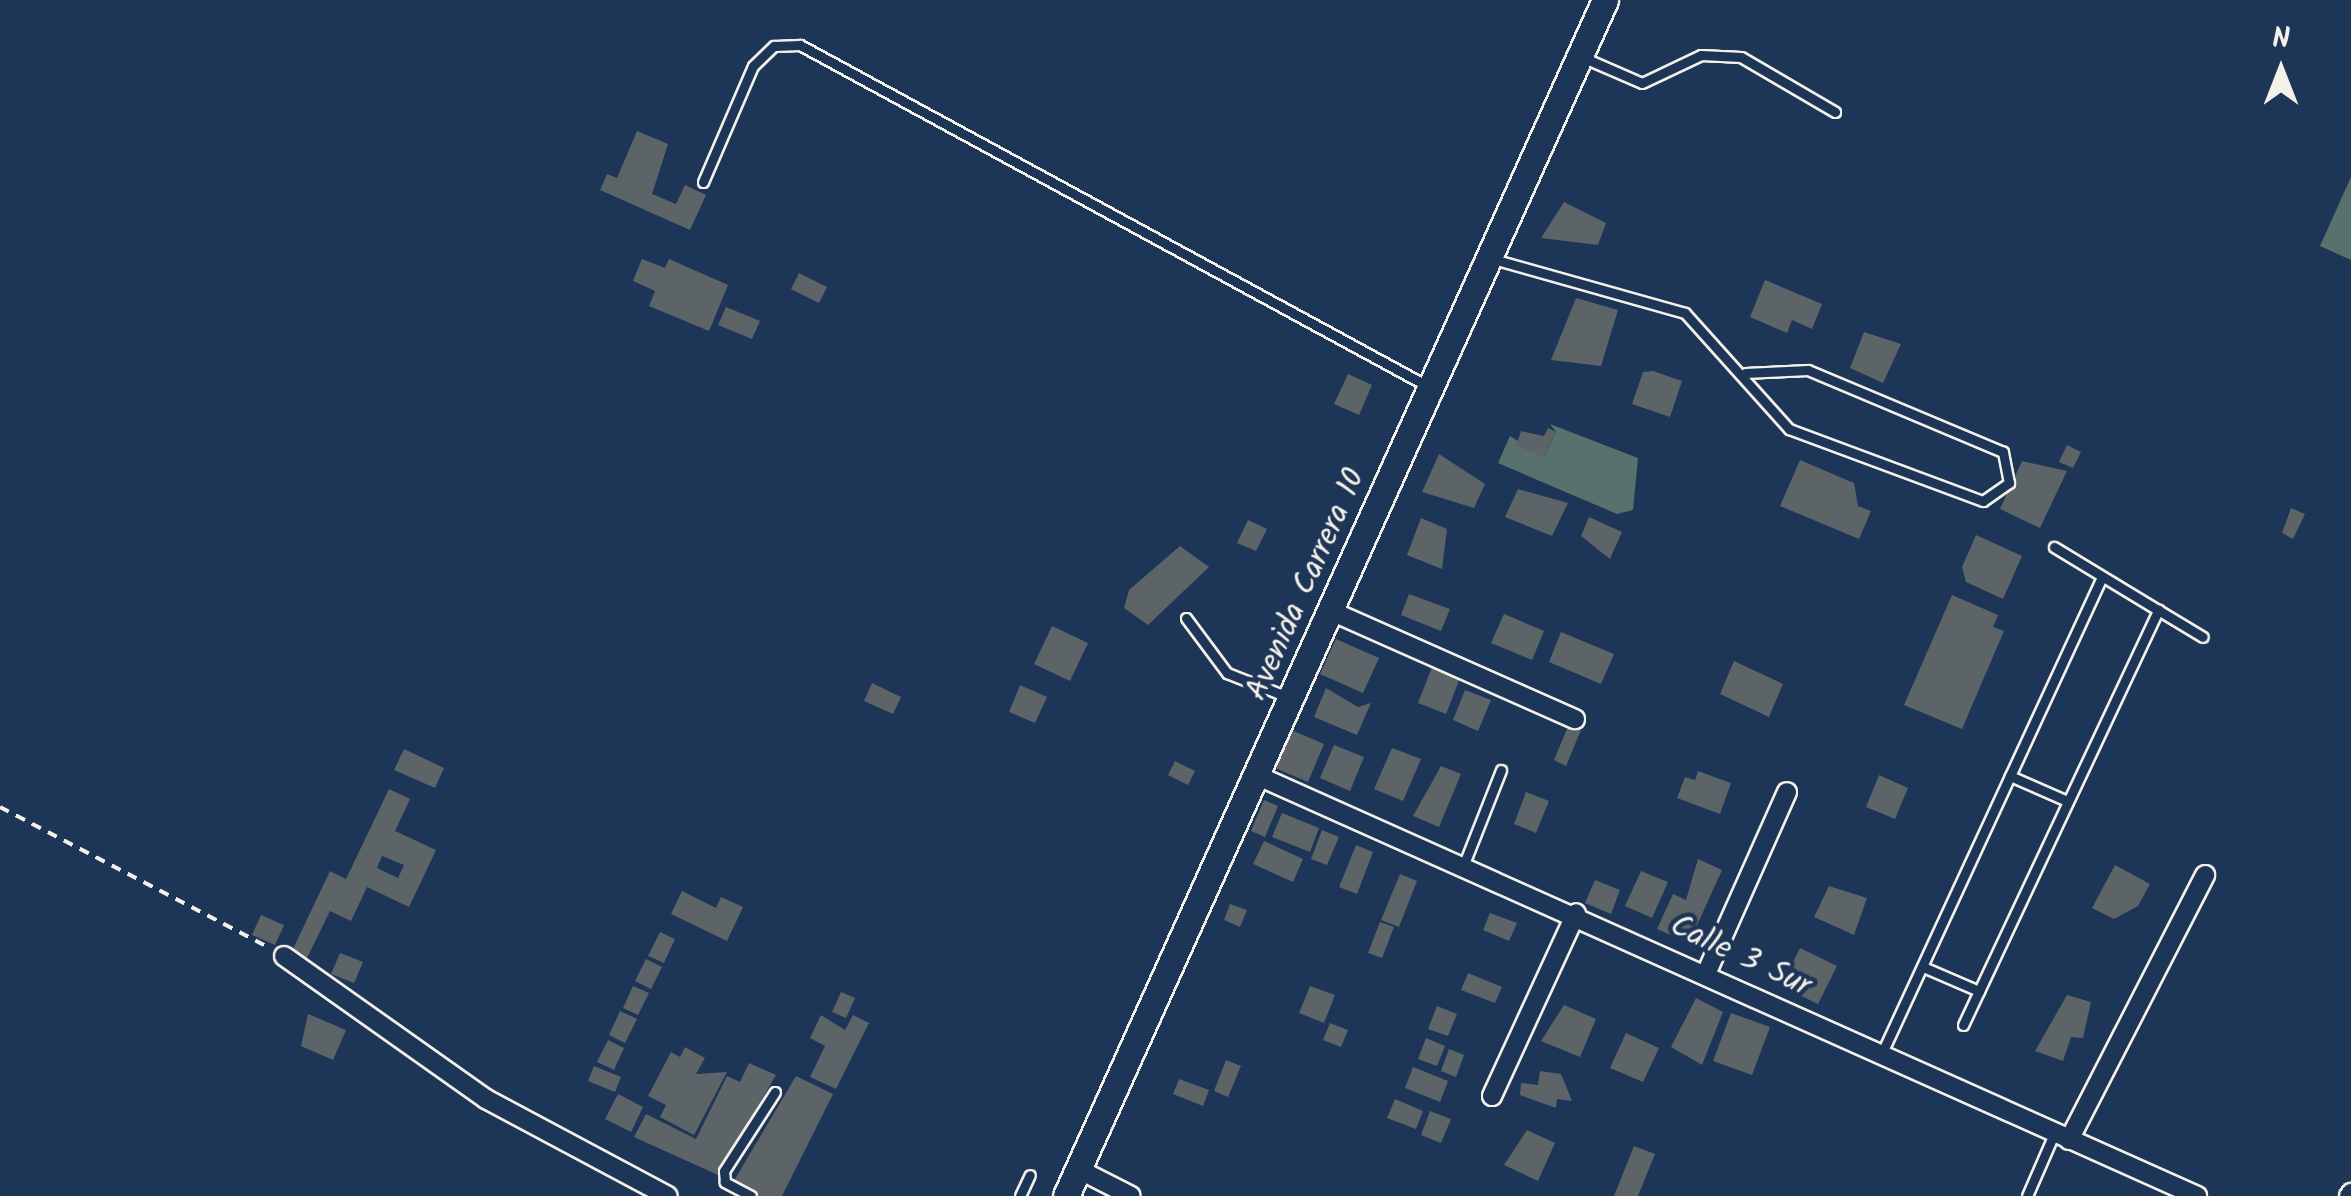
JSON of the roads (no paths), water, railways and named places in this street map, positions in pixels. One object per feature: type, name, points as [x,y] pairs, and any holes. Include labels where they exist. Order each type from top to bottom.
[{"type":"street","name":"Avenida Carrera 10","points":[[1066,1196],[1605,0]]},
{"type":"street","points":[[1331,612],[1575,719]]},
{"type":"street","name":"Calle 3 Sur","points":[[1256,776],[1576,913],[2197,1196]]},
{"type":"street","points":[[1706,974],[1787,792]]},
{"type":"street","points":[[2062,1137],[2205,875]]},
{"type":"street","points":[[1492,1096],[1576,913]]},
{"type":"street","points":[[284,956],[486,1098],[668,1196]]},
{"type":"street","points":[[1078,1169],[1131,1196]]},
{"type":"lane","points":[[704,182],[753,66],[774,46],[800,45],[1432,388]]},
{"type":"lane","points":[[1582,57],[1642,83],[1701,55],[1741,58],[1835,112]]},
{"type":"lane","points":[[1491,258],[1685,313],[1745,373],[1789,429],[1983,501],[2009,483],[2012,466],[2003,452],[1808,370],[1745,373]]},
{"type":"lane","points":[[2054,547],[2203,637]]},
{"type":"lane","points":[[1881,1055],[2102,577]]},
{"type":"lane","points":[[1963,1025],[2158,610]]},
{"type":"lane","points":[[1186,618],[1228,673],[1291,699]]},
{"type":"lane","points":[[1464,864],[1501,770]]},
{"type":"lane","points":[[2010,776],[2067,801]]},
{"type":"lane","points":[[1923,967],[1979,991]]},
{"type":"lane","points":[[751,1196],[724,1171],[775,1092]]},
{"type":"lane","points":[[2027,1196],[2062,1137]]},
{"type":"lane","points":[[1020,1196],[1030,1174]]}]
